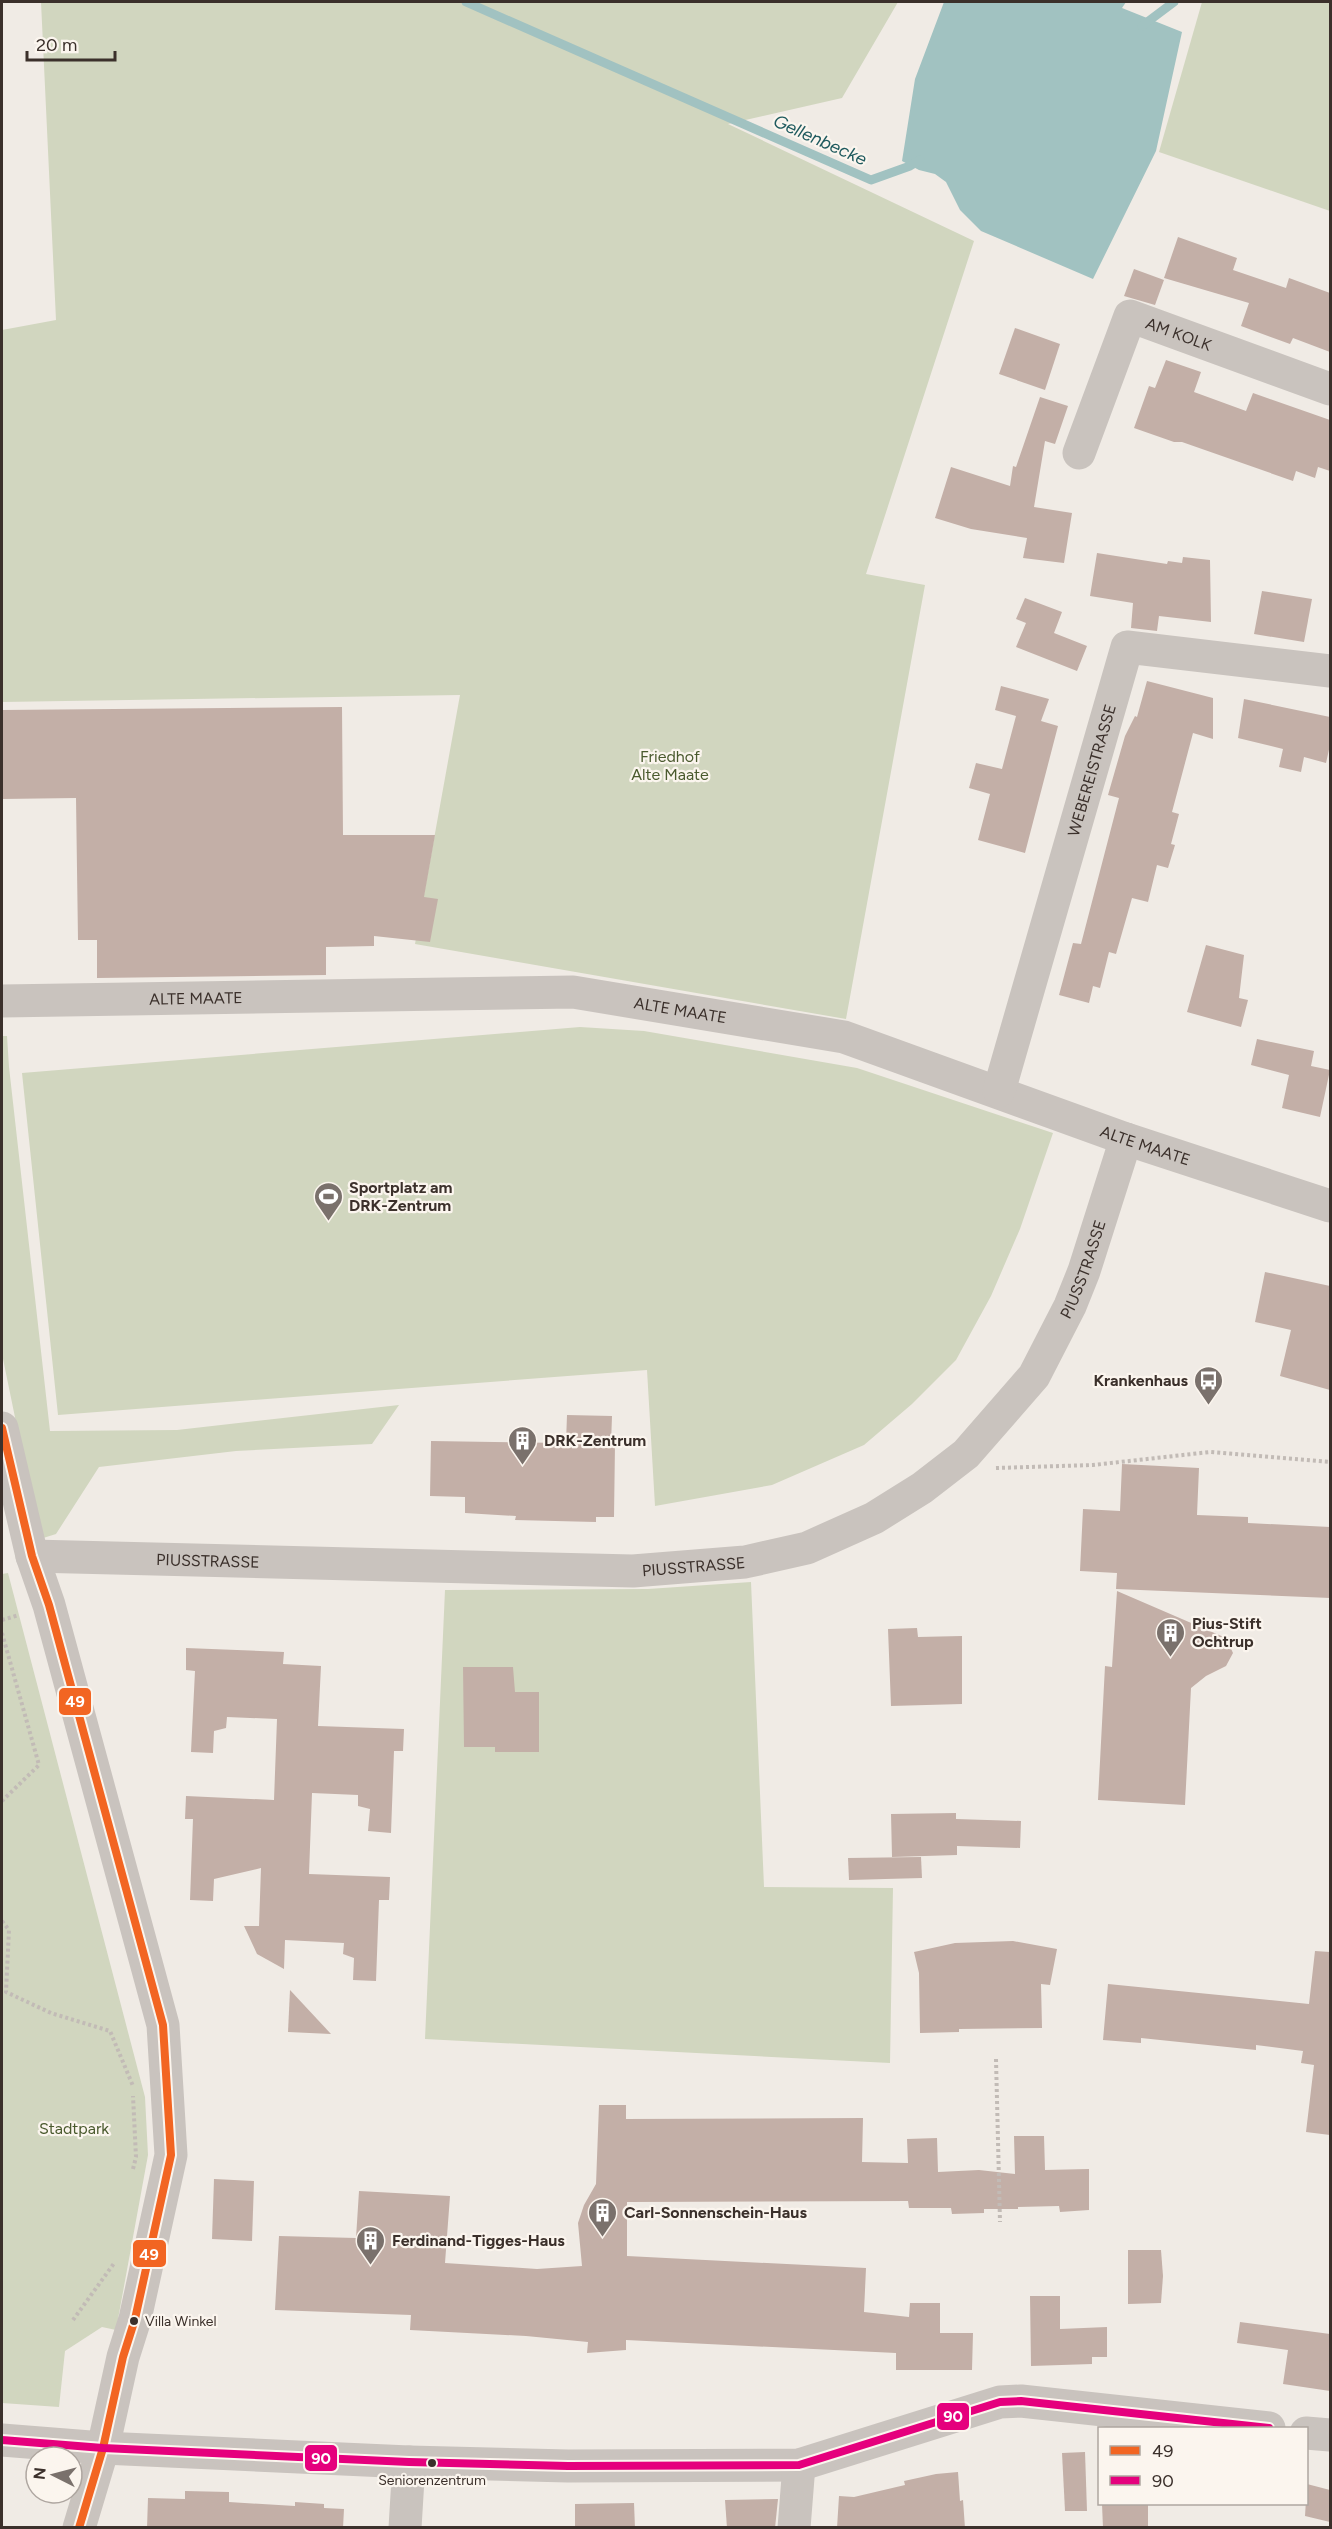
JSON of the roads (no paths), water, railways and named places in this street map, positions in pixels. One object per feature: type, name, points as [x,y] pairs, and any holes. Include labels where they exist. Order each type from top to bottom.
[{"type":"street","name":"AM KOLK","points":[[1079,453],[1130,316],[1330,389]]},
{"type":"street","name":"WEBEREISTRASSE","points":[[999,1091],[1126,647],[1330,671]]},
{"type":"street","name":"ALTE MAATE","points":[[2,1000],[573,992],[844,1037],[1126,1138],[1330,1206]]},
{"type":"street","name":"PIUSSTRASSE","points":[[32,1556],[633,1571],[745,1562],[807,1548],[874,1518],[922,1488],[966,1454],[1034,1377],[1070,1306],[1084,1271],[1126,1138]]},
{"type":"street","points":[[2,1428],[32,1556],[49,1605],[163,2025],[171,2155],[135,2319],[123,2357],[103,2448],[79,2528]]},
{"type":"street","points":[[2,2440],[103,2448],[409,2462],[568,2466],[799,2465],[1000,2402],[1021,2401],[1260,2427]]},
{"type":"street","points":[[1308,2433],[1330,2435]]},
{"type":"street","points":[[405,2528],[409,2462]]},
{"type":"street","points":[[794,2528],[799,2465]]},
{"type":"water","points":[[944,2],[1126,2],[1122,8],[1182,32],[1156,151],[1093,279],[981,231],[960,210],[946,182],[935,174],[919,170],[902,161],[915,79]]},
{"type":"waterway","name":"Gellenbecke","points":[[466,2],[871,180],[920,160]]},
{"type":"waterway","name":"Gellenbecke","points":[[1142,26],[1174,2]]},
{"type":"place","name":"Sportplatz am DRK-Zentrum","points":[[328,1222]]},
{"type":"place","name":"Krankenhaus","points":[[1209,1406]]},
{"type":"place","name":"DRK-Zentrum","points":[[523,1466]]},
{"type":"place","name":"Pius-Stift Ochtrup","points":[[1171,1658]]},
{"type":"place","name":"Carl-Sonnenschein-Haus","points":[[603,2238]]},
{"type":"place","name":"Ferdinand-Tigges-Haus","points":[[371,2266]]},
{"type":"place","name":"Villa Winkel","points":[[134,2321]]},
{"type":"place","name":"Seniorenzentrum","points":[[432,2463]]},
{"type":"park label","name":"Friedhof Alte Maate","points":[[670,765]]},
{"type":"park label","name":"Stadtpark","points":[[74,2128]]}]
